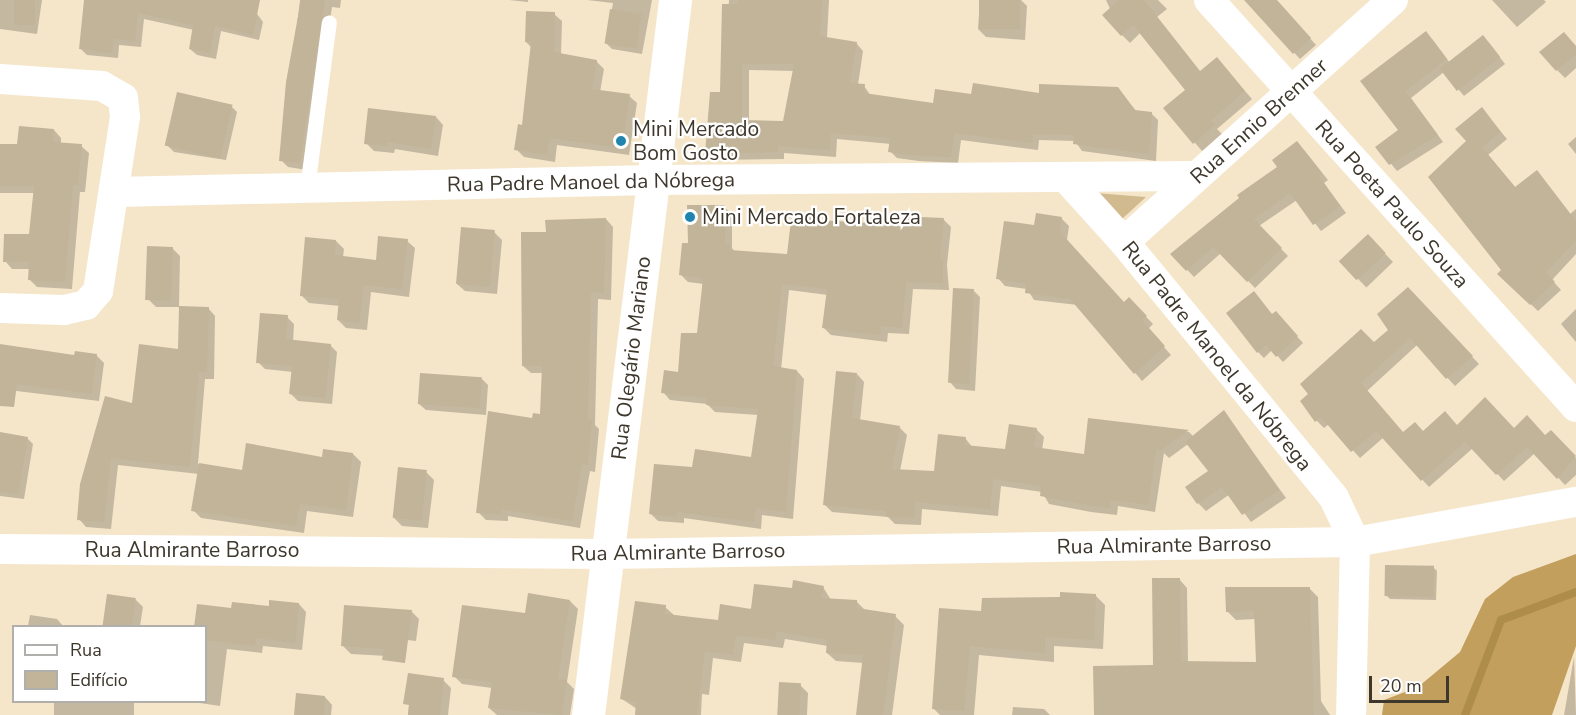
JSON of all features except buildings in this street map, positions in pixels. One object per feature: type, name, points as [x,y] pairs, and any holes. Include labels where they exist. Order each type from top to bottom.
[{"type":"street","name":"Rua Olegário Mariano","points":[[588,715],[675,0]]},
{"type":"street","name":"Rua Poeta Paulo Souza","points":[[1209,0],[1576,406]]},
{"type":"street","name":"Rua Ennio Brenner","points":[[1124,242],[1393,0]]},
{"type":"street","points":[[0,80],[102,86],[123,98],[125,117],[98,291],[86,305],[64,310],[0,308]]},
{"type":"street","name":"Rua Padre Manoel da Nóbrega","points":[[115,192],[653,180],[1067,179],[1196,176]]},
{"type":"street","name":"Rua Padre Manoel da Nóbrega","points":[[1067,179],[1124,242],[1334,498],[1355,542]]},
{"type":"street","name":"Rua Almirante Barroso","points":[[0,553],[607,554],[1355,542],[1576,502]]},
{"type":"street","points":[[1351,715],[1355,542]]},
{"type":"lane","points":[[307,188],[329,22]]},
{"type":"shaded area","points":[[1095,193],[1146,197],[1122,219]]},
{"type":"shaded area","points":[[1576,554],[1576,646],[1552,715],[1382,715],[1384,700],[1418,687],[1460,652],[1485,599],[1513,577]]},
{"type":"waterway","points":[[1465,715],[1501,620],[1576,592]]},
{"type":"place","name":"Mini Mercado Bom Gosto","points":[[621,141]]},
{"type":"place","name":"Mini Mercado Fortaleza","points":[[690,217]]}]
